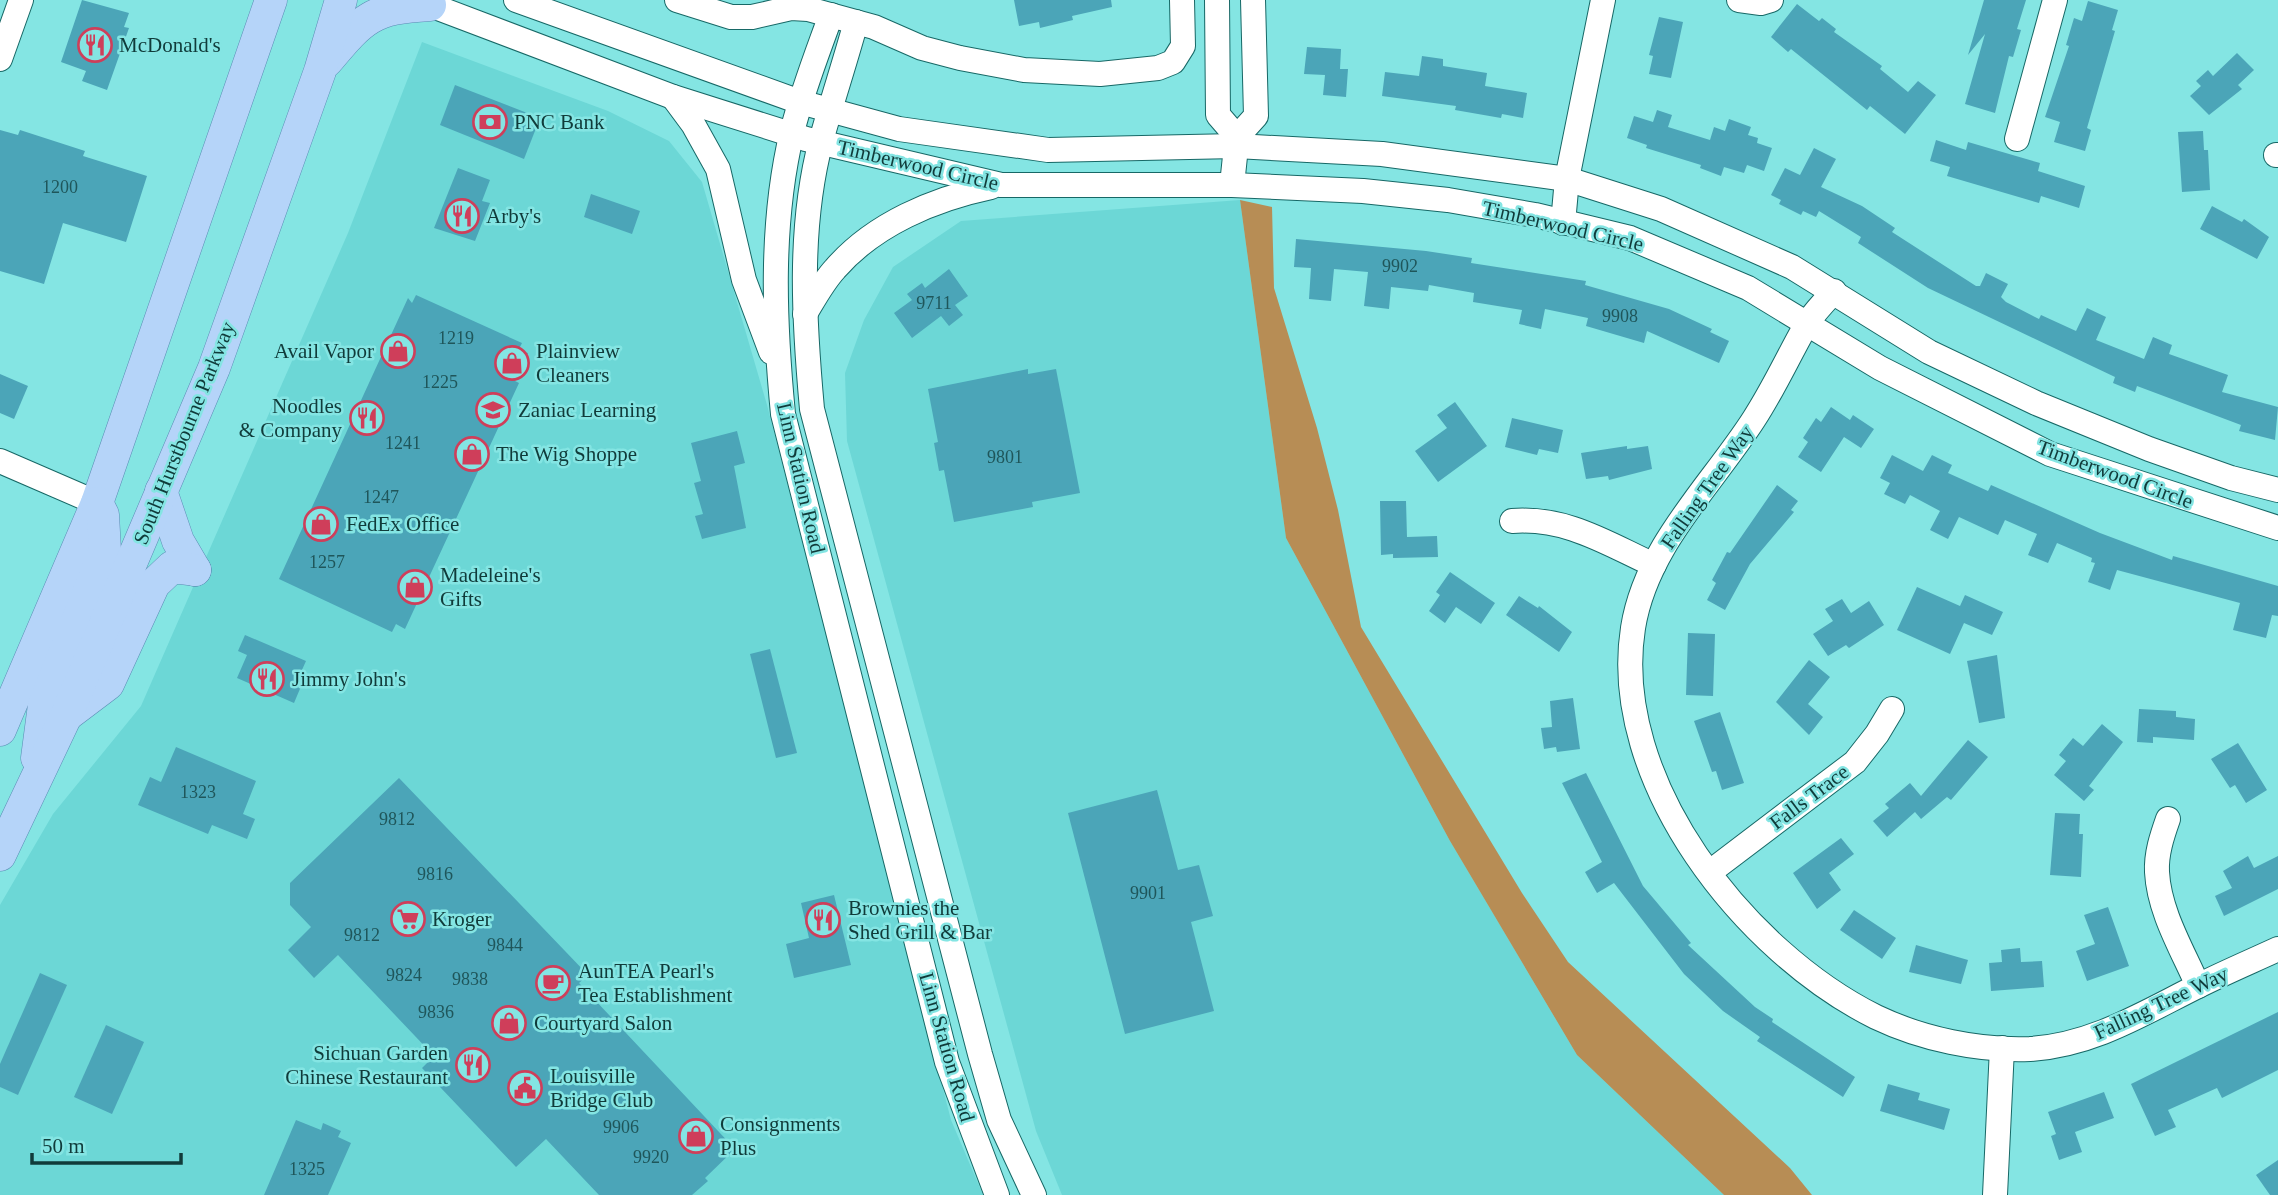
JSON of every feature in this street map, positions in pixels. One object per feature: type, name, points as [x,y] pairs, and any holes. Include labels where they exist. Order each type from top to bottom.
[{"type":"main road","points":[[0,730],[97,503],[271,0]]},
{"type":"main road","name":"South Hurstbourne Parkway","points":[[0,855],[66,716],[214,368],[320,71],[341,0]]},
{"type":"main road","points":[[320,71],[364,20],[402,6],[424,3]]},
{"type":"main road","points":[[66,716],[108,684],[154,584],[172,567],[195,570],[178,541],[161,491]]},
{"type":"main road","points":[[33,787],[44,705],[105,551],[103,515],[97,503]]},
{"type":"street","points":[[0,59],[21,0]]},
{"type":"street","name":"Timberwood Circle","points":[[516,0],[800,102],[899,129],[1048,150],[1236,141],[1382,154],[1567,179],[1685,219],[1792,267],[1929,352],[2036,403],[2161,454],[2231,478],[2278,490]]},
{"type":"street","points":[[677,0],[731,17],[763,15],[791,8],[831,15],[922,48],[986,63],[1052,73],[1127,73],[1173,62],[1183,46],[1182,0]]},
{"type":"street","points":[[1217,0],[1218,115],[1236,141]]},
{"type":"street","points":[[1232,185],[1236,141],[1256,116],[1254,0]]},
{"type":"street","points":[[1563,223],[1567,179],[1603,0]]},
{"type":"street","points":[[1739,0],[1761,3],[1771,0]]},
{"type":"street","points":[[2017,139],[2055,0]]},
{"type":"street","points":[[424,3],[673,97],[792,135]]},
{"type":"street","name":"Linn Station Road","points":[[831,15],[800,102],[792,135],[779,223],[775,315],[783,414],[947,1062],[997,1195]]},
{"type":"street","name":"Linn Station Road","points":[[856,22],[821,143],[807,224],[804,314],[812,409],[980,1054],[999,1120],[1034,1195]]},
{"type":"street","points":[[673,97],[693,124],[718,169],[744,280],[778,369]]},
{"type":"street","name":"Timberwood Circle","points":[[792,135],[1001,185],[1232,185],[1363,191],[1447,200],[1630,238],[1684,258],[1748,288],[1880,368],[2050,454],[2278,528]]},
{"type":"street","points":[[804,314],[835,268],[897,221],[932,202],[1001,185]]},
{"type":"street","name":"Falling Tree Way","points":[[1834,291],[1806,325],[1756,417],[1670,535],[1641,596],[1633,628],[1629,679],[1632,705],[1637,732],[1654,782],[1673,818],[1740,910],[1781,951],[1836,994],[1906,1029],[1935,1039],[2002,1048],[2059,1045],[2104,1034],[2278,949]]},
{"type":"street","points":[[0,461],[97,503]]},
{"type":"street","points":[[1512,521],[1534,519],[1561,523],[1654,565]]},
{"type":"street","name":"Falls Trace","points":[[1710,872],[1855,762],[1892,709]]},
{"type":"street","points":[[2168,819],[2159,846],[2157,873],[2165,912],[2198,986]]},
{"type":"street","points":[[1995,1195],[2002,1048]]},
{"type":"shaded area","points":[[422,42],[608,111],[669,141],[702,182],[767,405],[951,1120],[983,1195],[0,1195],[0,905],[53,814],[141,706],[348,233]]},
{"type":"shaded area","points":[[1240,200],[1286,538],[1450,841],[1577,1055],[1724,1195],[1062,1195],[1036,1131],[847,441],[845,373],[864,320],[893,267],[961,221]]},
{"type":"shaded area","points":[[1240,200],[1272,207],[1274,288],[1317,428],[1338,510],[1361,627],[1522,893],[1568,962],[1790,1168],[1812,1195],[1724,1195],[1577,1055],[1450,841],[1286,538]]},
{"type":"building","name":"McDonald's","points":[[82,0],[129,13],[124,27],[129,28],[107,90],[82,81],[86,71],[61,62]]},
{"type":"building","points":[[1014,0],[1111,0],[1112,7],[1072,16],[1073,20],[1040,28],[1039,22],[1019,26]]},
{"type":"building","points":[[1984,0],[2026,0],[2017,29],[2021,30],[2013,57],[2009,56],[1995,113],[1965,104],[1985,34],[1968,55]]},
{"type":"building","points":[[2088,1],[2118,10],[2112,30],[2115,31],[2087,128],[2091,130],[2085,151],[2054,142],[2060,122],[2045,117],[2069,46],[2066,45],[2074,18],[2082,21]]},
{"type":"building","points":[[1797,4],[1819,21],[1822,18],[1836,29],[1834,32],[1882,66],[1880,69],[1908,92],[1918,81],[1936,95],[1905,134],[1870,106],[1867,110],[1791,49],[1788,52],[1771,37]]},
{"type":"building","points":[[1659,17],[1683,22],[1671,78],[1649,74],[1653,56],[1649,55]]},
{"type":"building","points":[[1307,47],[1341,49],[1340,69],[1348,69],[1346,97],[1323,95],[1325,75],[1304,74]]},
{"type":"building","points":[[2237,53],[2254,70],[2238,85],[2242,89],[2209,115],[2190,96],[2201,86],[2196,81],[2208,70],[2213,76]]},
{"type":"building","points":[[1422,56],[1443,59],[1443,66],[1487,73],[1485,86],[1527,93],[1523,118],[1502,114],[1501,118],[1455,110],[1456,106],[1382,96],[1385,72],[1419,76]]},
{"type":"building","name":"PNC Bank","points":[[455,85],[540,118],[524,159],[440,125]]},
{"type":"building","points":[[1657,110],[1672,115],[1668,127],[1710,140],[1714,127],[1725,131],[1729,119],[1751,127],[1748,135],[1758,138],[1757,143],[1772,148],[1764,171],[1747,165],[1744,173],[1724,167],[1721,176],[1700,168],[1701,165],[1646,148],[1647,145],[1627,138],[1634,116],[1653,122]]},
{"type":"building","points":[[0,130],[18,135],[20,130],[85,151],[83,156],[147,176],[126,242],[63,223],[44,284],[0,271]]},
{"type":"building","points":[[2203,131],[2204,150],[2208,150],[2210,190],[2182,192],[2178,132]]},
{"type":"building","points":[[1936,140],[1966,150],[1968,142],[2040,163],[2038,171],[2085,186],[2079,208],[2041,196],[2039,203],[1947,176],[1950,167],[1930,161]]},
{"type":"building","points":[[1814,148],[1836,159],[1821,187],[1862,206],[1895,228],[1892,232],[1976,286],[1980,286],[1986,273],[2008,284],[2001,297],[2006,302],[2039,319],[2041,315],[2076,331],[2087,308],[2106,317],[2096,340],[2144,359],[2153,337],[2172,345],[2169,354],[2228,375],[2222,392],[2278,407],[2275,440],[2239,431],[2241,425],[2137,386],[2135,392],[2113,383],[2115,377],[1928,288],[1858,243],[1861,237],[1819,211],[1816,217],[1803,211],[1801,215],[1779,204],[1781,200],[1771,195],[1785,168],[1800,175]]},
{"type":"building","name":"Arby's","points":[[458,168],[490,180],[482,201],[490,203],[475,241],[434,228]]},
{"type":"building","name":"PNC Bank","points":[[591,194],[640,211],[632,234],[584,217]]},
{"type":"building","points":[[2212,206],[2242,222],[2244,219],[2269,237],[2257,259],[2200,229]]},
{"type":"building","points":[[1296,239],[1426,251],[1472,258],[1471,263],[1586,281],[1585,285],[1669,309],[1712,329],[1710,332],[1729,341],[1719,363],[1647,331],[1644,343],[1586,326],[1588,318],[1545,309],[1541,329],[1519,324],[1522,310],[1473,302],[1474,293],[1429,285],[1428,291],[1391,287],[1389,309],[1364,306],[1368,272],[1334,269],[1331,301],[1309,299],[1311,268],[1294,267]]},
{"type":"building","points":[[949,269],[968,296],[955,305],[963,315],[949,326],[941,316],[912,338],[894,313],[912,300],[907,294],[922,283],[925,288]]},
{"type":"building","points":[[416,295],[522,343],[518,351],[528,353],[515,381],[519,383],[405,629],[396,624],[392,632],[279,579],[408,298],[412,303]]},
{"type":"building","points":[[1028,369],[1028,374],[1056,369],[1080,493],[1032,502],[1033,507],[954,522],[944,470],[939,471],[934,443],[938,442],[928,389]]},
{"type":"building","points":[[0,374],[28,386],[14,419],[0,413]]},
{"type":"building","points":[[1455,402],[1487,446],[1438,482],[1415,451],[1447,428],[1437,415]]},
{"type":"building","points":[[1831,407],[1850,420],[1853,415],[1874,429],[1861,448],[1844,437],[1821,472],[1798,457],[1808,442],[1803,438],[1816,418],[1821,422]]},
{"type":"building","points":[[1512,418],[1563,430],[1558,453],[1539,449],[1537,455],[1505,447]]},
{"type":"building","points":[[737,431],[745,463],[734,466],[746,528],[702,539],[695,516],[703,514],[694,483],[701,481],[691,443]]},
{"type":"building","points":[[1627,446],[1627,449],[1648,446],[1652,469],[1609,480],[1608,476],[1586,479],[1581,453]]},
{"type":"building","points":[[1892,455],[1923,471],[1932,455],[1952,465],[1948,473],[1988,491],[1991,485],[2100,533],[2172,560],[2173,556],[2278,586],[2278,616],[2272,615],[2266,638],[2233,630],[2240,603],[2117,570],[2110,590],[2088,582],[2095,563],[2091,562],[2092,558],[2057,543],[2048,563],[2028,555],[2037,534],[2005,520],[1998,535],[1959,517],[1948,539],[1930,530],[1940,511],[1910,495],[1905,504],[1884,494],[1890,483],[1880,478]]},
{"type":"building","points":[[1777,485],[1798,501],[1791,510],[1794,512],[1750,564],[1725,610],[1707,600],[1716,583],[1712,580],[1727,552],[1730,553]]},
{"type":"building","points":[[1380,501],[1406,501],[1407,537],[1437,536],[1438,557],[1393,558],[1393,554],[1381,555]]},
{"type":"building","points":[[1450,572],[1495,603],[1481,624],[1456,607],[1445,623],[1429,611],[1440,595],[1436,592]]},
{"type":"building","points":[[1917,587],[1960,606],[1965,595],[2003,612],[1992,635],[1964,623],[1950,654],[1897,630]]},
{"type":"building","points":[[1519,596],[1538,608],[1539,606],[1572,632],[1559,652],[1506,615]]},
{"type":"building","points":[[1842,599],[1851,613],[1869,601],[1884,625],[1849,648],[1846,645],[1828,656],[1813,634],[1833,621],[1825,609]]},
{"type":"building","points":[[1688,633],[1715,634],[1713,696],[1686,695]]},
{"type":"building","points":[[245,635],[306,661],[297,681],[302,684],[294,703],[237,678],[247,655],[238,651]]},
{"type":"building","points":[[770,649],[797,753],[776,758],[750,654]]},
{"type":"building","points":[[1997,655],[2005,718],[1979,723],[1967,661]]},
{"type":"building","points":[[1809,660],[1830,677],[1808,704],[1823,717],[1809,735],[1776,702]]},
{"type":"building","points":[[1573,698],[1580,749],[1557,752],[1556,747],[1544,749],[1541,728],[1552,727],[1550,701]]},
{"type":"building","points":[[2139,709],[2176,711],[2176,717],[2195,719],[2194,740],[2153,737],[2153,743],[2137,742]]},
{"type":"building","points":[[1720,712],[1744,783],[1722,790],[1716,771],[1712,772],[1694,721]]},
{"type":"building","points":[[2102,724],[2123,742],[2089,786],[2094,790],[2084,801],[2054,775],[2066,761],[2059,755],[2073,738],[2083,746]]},
{"type":"building","points":[[1968,740],[1988,757],[1951,800],[1947,797],[1921,819],[1915,812],[1887,837],[1873,821],[1889,808],[1885,804],[1910,783],[1921,796]]},
{"type":"building","points":[[2238,743],[2267,790],[2246,803],[2235,785],[2230,788],[2211,759]]},
{"type":"building","points":[[176,747],[256,781],[243,814],[255,819],[247,839],[212,825],[208,834],[138,805],[150,777],[161,782]]},
{"type":"building","points":[[1586,773],[1643,886],[1691,943],[1688,945],[1755,1007],[1773,1019],[1772,1022],[1855,1077],[1843,1097],[1757,1041],[1760,1037],[1723,1011],[1684,974],[1614,883],[1597,893],[1585,872],[1602,862],[1562,783]]},
{"type":"building","points":[[399,778],[588,975],[579,983],[735,1149],[705,1178],[708,1181],[692,1195],[599,1195],[546,1139],[516,1167],[422,1068],[434,1056],[338,955],[314,978],[288,950],[311,927],[290,905],[290,883]]},
{"type":"building","points":[[1157,790],[1178,870],[1199,865],[1213,916],[1191,922],[1214,1011],[1125,1034],[1068,813]]},
{"type":"building","points":[[2055,813],[2080,814],[2079,834],[2083,834],[2081,877],[2050,875]]},
{"type":"building","points":[[1841,838],[1854,854],[1829,873],[1841,890],[1817,909],[1793,873]]},
{"type":"building","points":[[2248,856],[2254,868],[2278,856],[2278,889],[2224,916],[2215,896],[2232,888],[2223,871]]},
{"type":"building","name":"Brownies the Shed Grill & Bar","points":[[834,895],[851,965],[794,978],[786,944],[809,938],[801,903]]},
{"type":"building","points":[[2108,907],[2129,966],[2087,981],[2076,951],[2095,944],[2084,915]]},
{"type":"building","points":[[1854,910],[1896,938],[1882,959],[1840,930]]},
{"type":"building","points":[[1916,945],[1968,960],[1961,984],[1909,972]]},
{"type":"building","points":[[2020,948],[2021,962],[2042,961],[2044,987],[1991,991],[1989,963],[2002,962],[2001,950]]},
{"type":"building","points":[[40,973],[67,985],[18,1095],[0,1087],[0,1064]]},
{"type":"building","points":[[2278,1012],[2278,1070],[2222,1098],[2217,1088],[2168,1110],[2176,1127],[2155,1136],[2131,1084]]},
{"type":"building","points":[[106,1025],[144,1042],[112,1114],[74,1097]]},
{"type":"building","points":[[1888,1084],[1920,1093],[1918,1100],[1950,1109],[1944,1130],[1880,1111]]},
{"type":"building","points":[[2104,1092],[2114,1118],[2075,1132],[2082,1152],[2059,1160],[2051,1136],[2056,1134],[2048,1112]]},
{"type":"building","points":[[296,1120],[321,1130],[323,1123],[341,1131],[338,1137],[351,1143],[328,1195],[264,1195]]},
{"type":"building","points":[[2278,1160],[2278,1195],[2270,1195],[2256,1175]]},
{"type":"place","name":"McDonald's","points":[[95,45]]},
{"type":"place","name":"PNC Bank","points":[[490,122]]},
{"type":"place","name":"Arby's","points":[[462,216]]},
{"type":"place","name":"Avail Vapor","points":[[398,351]]},
{"type":"place","name":"Plainview Cleaners","points":[[512,363]]},
{"type":"place","name":"Zaniac Learning","points":[[493,410]]},
{"type":"place","name":"Noodles & Company","points":[[367,418]]},
{"type":"place","name":"The Wig Shoppe","points":[[472,454]]},
{"type":"place","name":"FedEx Office","points":[[321,524]]},
{"type":"place","name":"Madeleine's Gifts","points":[[415,587]]},
{"type":"place","name":"Jimmy John's","points":[[267,679]]},
{"type":"place","name":"Kroger","points":[[408,919]]},
{"type":"place","name":"Brownies the Shed Grill & Bar","points":[[823,920]]},
{"type":"place","name":"AunTEA Pearl's Tea Establishment","points":[[553,983]]},
{"type":"place","name":"Courtyard Salon","points":[[509,1023]]},
{"type":"place","name":"Sichuan Garden Chinese Restaurant","points":[[473,1065]]},
{"type":"place","name":"Louisville Bridge Club","points":[[525,1088]]},
{"type":"place","name":"Consignments Plus","points":[[696,1136]]}]
